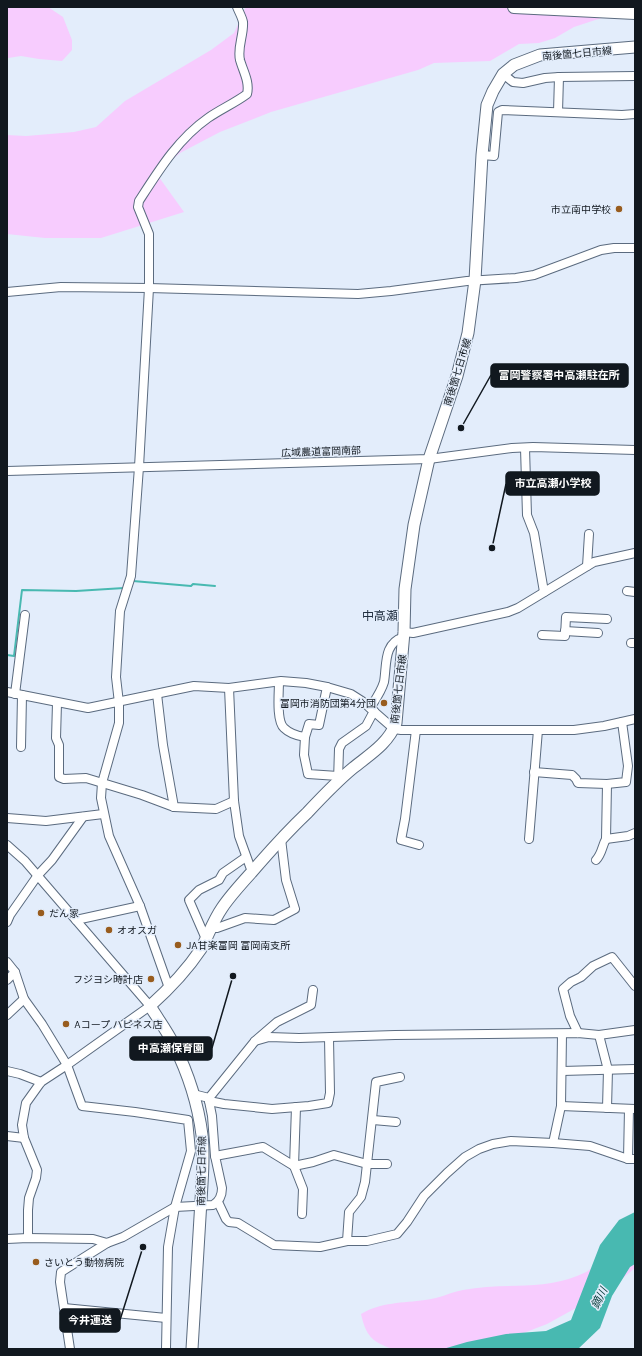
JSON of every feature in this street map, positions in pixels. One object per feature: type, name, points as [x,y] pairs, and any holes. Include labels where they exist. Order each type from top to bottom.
[{"type":"highway","points":[[514,7],[635,13]]},
{"type":"main road","name":"南後箇七日市線","points":[[192,1349],[201,1206],[203,1158],[202,1135],[194,1094],[174,1045],[150,1006],[169,988],[187,967],[200,949],[222,909],[281,839],[338,778],[374,752],[394,729],[398,714],[404,634],[405,589],[412,540],[428,458],[457,376],[468,333],[475,280],[482,155],[487,105],[493,91],[502,74],[514,64],[540,55],[635,48]]},
{"type":"street","points":[[169,988],[140,906],[109,836],[103,814],[101,798],[102,783],[119,723],[119,703],[116,677],[120,611],[131,576],[139,467],[149,288],[149,234],[138,207],[139,200],[175,148],[193,130],[208,118],[247,94],[247,83],[239,50],[243,22],[237,7]]},
{"type":"street","points":[[502,74],[513,82],[523,83],[545,78],[559,77],[635,76]]},
{"type":"street","points":[[558,112],[559,77]]},
{"type":"street","points":[[482,155],[494,156],[498,112],[502,110],[622,115],[635,114]]},
{"type":"street","points":[[7,292],[61,287],[358,294],[475,280],[516,278],[534,274],[601,250],[614,248],[635,248]]},
{"type":"street","name":"広域農道富岡南部","points":[[7,471],[428,458],[525,448],[564,447],[635,450]]},
{"type":"street","points":[[525,448],[527,515],[534,533],[544,592]]},
{"type":"street","points":[[587,566],[589,534]]},
{"type":"street","points":[[327,687],[319,725],[309,724],[304,737],[304,755],[308,774],[338,778],[339,749],[342,743],[366,726],[383,683],[389,648],[392,642],[404,634],[508,612],[518,608],[594,562],[635,553]]},
{"type":"street","points":[[21,747],[15,694],[25,615]]},
{"type":"street","points":[[542,635],[565,636],[566,616],[607,619]]},
{"type":"street","points":[[565,631],[598,633]]},
{"type":"street","points":[[15,694],[88,708],[119,703],[194,686],[230,688],[279,682],[306,683],[351,694],[394,729],[574,730],[635,719]]},
{"type":"street","points":[[279,682],[279,712],[281,723],[284,728],[304,737]]},
{"type":"street","points":[[230,688],[234,801],[239,836],[252,872]]},
{"type":"street","points":[[157,694],[165,760],[174,807]]},
{"type":"street","points":[[57,703],[56,738],[59,744],[60,777],[64,779],[86,778],[142,795],[174,807],[216,809],[234,801]]},
{"type":"street","points":[[534,772],[572,776],[578,783],[607,784],[626,782],[628,766],[622,722]]},
{"type":"street","points":[[416,730],[401,840],[419,846]]},
{"type":"street","points":[[529,839],[538,730]]},
{"type":"street","points":[[596,860],[600,856],[606,839],[607,784]]},
{"type":"street","points":[[7,818],[46,821],[103,814]]},
{"type":"street","points":[[7,922],[10,915],[38,875],[52,860],[83,817]]},
{"type":"street","points":[[606,839],[628,836],[635,833]]},
{"type":"street","points":[[212,928],[217,928],[245,918],[274,920],[295,909],[286,880],[281,839]]},
{"type":"street","points":[[7,845],[38,875],[150,1006],[68,1065],[41,1082],[26,1103],[22,1125],[24,1138],[37,1170],[36,1178],[29,1198],[28,1238]]},
{"type":"street","points":[[206,939],[189,900],[199,890],[219,880],[223,873],[246,857]]},
{"type":"street","points":[[76,920],[140,906]]},
{"type":"street","points":[[578,1033],[570,1016],[563,989],[570,982],[581,977],[593,966],[612,957],[635,986]]},
{"type":"street","points":[[7,962],[15,972],[24,999],[68,1065],[82,1106],[188,1120],[191,1151],[175,1207],[168,1247],[166,1349]]},
{"type":"street","points":[[7,980],[15,972]]},
{"type":"street","points":[[70,1349],[60,1282],[61,1272],[107,1242],[123,1237],[175,1207],[213,1205],[218,1202],[222,1193],[222,1188],[216,1156],[209,1100],[255,1041],[277,1022],[311,1005],[313,990]]},
{"type":"street","points":[[7,1015],[24,999]]},
{"type":"street","points":[[255,1041],[269,1037],[329,1038],[396,1035],[578,1033],[599,1035],[635,1030]]},
{"type":"street","points":[[554,1143],[561,1106],[562,1034]]},
{"type":"street","points":[[599,1035],[608,1070],[607,1108]]},
{"type":"street","points":[[194,1094],[224,1104],[272,1110],[328,1103],[330,1093],[329,1038]]},
{"type":"street","points":[[562,1071],[635,1069]]},
{"type":"street","points":[[7,1071],[41,1082]]},
{"type":"street","points":[[347,1241],[349,1212],[361,1197],[365,1182],[376,1082],[400,1077]]},
{"type":"street","points":[[218,1202],[229,1222],[238,1223],[274,1245],[320,1247],[347,1241],[367,1240],[397,1234],[407,1222],[424,1196],[465,1157],[479,1149],[493,1144],[511,1141],[590,1146],[631,1159],[632,1109],[561,1106]]},
{"type":"street","points":[[296,1107],[294,1166],[303,1189],[302,1214]]},
{"type":"street","points":[[373,1120],[396,1122]]},
{"type":"street","points":[[7,1136],[24,1138]]},
{"type":"street","points":[[216,1156],[262,1147],[294,1166],[334,1155],[367,1164],[387,1164]]},
{"type":"street","points":[[7,1239],[93,1238],[107,1242]]},
{"type":"street","points":[[64,1308],[166,1318]]},
{"type":"shaded area","points":[[7,7],[48,7],[63,17],[72,40],[72,50],[62,61],[21,56],[8,58],[7,60]]},
{"type":"shaded area","points":[[246,7],[635,7],[574,27],[555,38],[539,43],[519,44],[490,61],[434,63],[418,70],[271,112],[220,132],[180,153],[156,173],[184,212],[101,238],[45,238],[7,234],[7,135],[26,136],[74,132],[96,127],[125,101],[211,50],[234,33]]},
{"type":"shaded area","points":[[635,1211],[635,1268],[623,1278],[576,1308],[547,1324],[487,1347],[475,1349],[393,1349],[375,1341],[365,1328],[361,1314],[376,1307],[430,1299],[458,1291],[478,1288],[535,1285],[563,1281],[584,1273],[602,1258]]},
{"type":"water","name":"鏑川","points":[[635,1212],[635,1264],[630,1267],[612,1296],[600,1328],[578,1349],[443,1349],[467,1342],[506,1334],[546,1331],[571,1320],[600,1245],[619,1220]]},
{"type":"waterway","points":[[133,581],[191,586],[193,584],[215,586]]},
{"type":"waterway","points":[[7,655],[14,656],[22,590],[76,591],[124,588]]},
{"type":"place","name":"市立南中学校","points":[[619,209]]},
{"type":"place","name":"富岡警察署中高瀬駐在所","points":[[461,428]]},
{"type":"place","name":"市立高瀬小学校","points":[[492,548]]},
{"type":"place","name":"富岡市消防団第4分団","points":[[384,703]]},
{"type":"place","name":"だん家","points":[[41,913]]},
{"type":"place","name":"オオスガ","points":[[109,930]]},
{"type":"place","name":"JA甘楽富岡 富岡南支所","points":[[178,945]]},
{"type":"place","name":"中高瀬保育園","points":[[233,976]]},
{"type":"place","name":"フジヨシ時計店","points":[[151,979]]},
{"type":"place","name":"Aコープ ハピネス店","points":[[66,1024]]},
{"type":"place","name":"今井運送","points":[[143,1247]]},
{"type":"place","name":"さいとう動物病院","points":[[36,1262]]},
{"type":"district","name":"中高瀬","points":[[380,616]]}]
